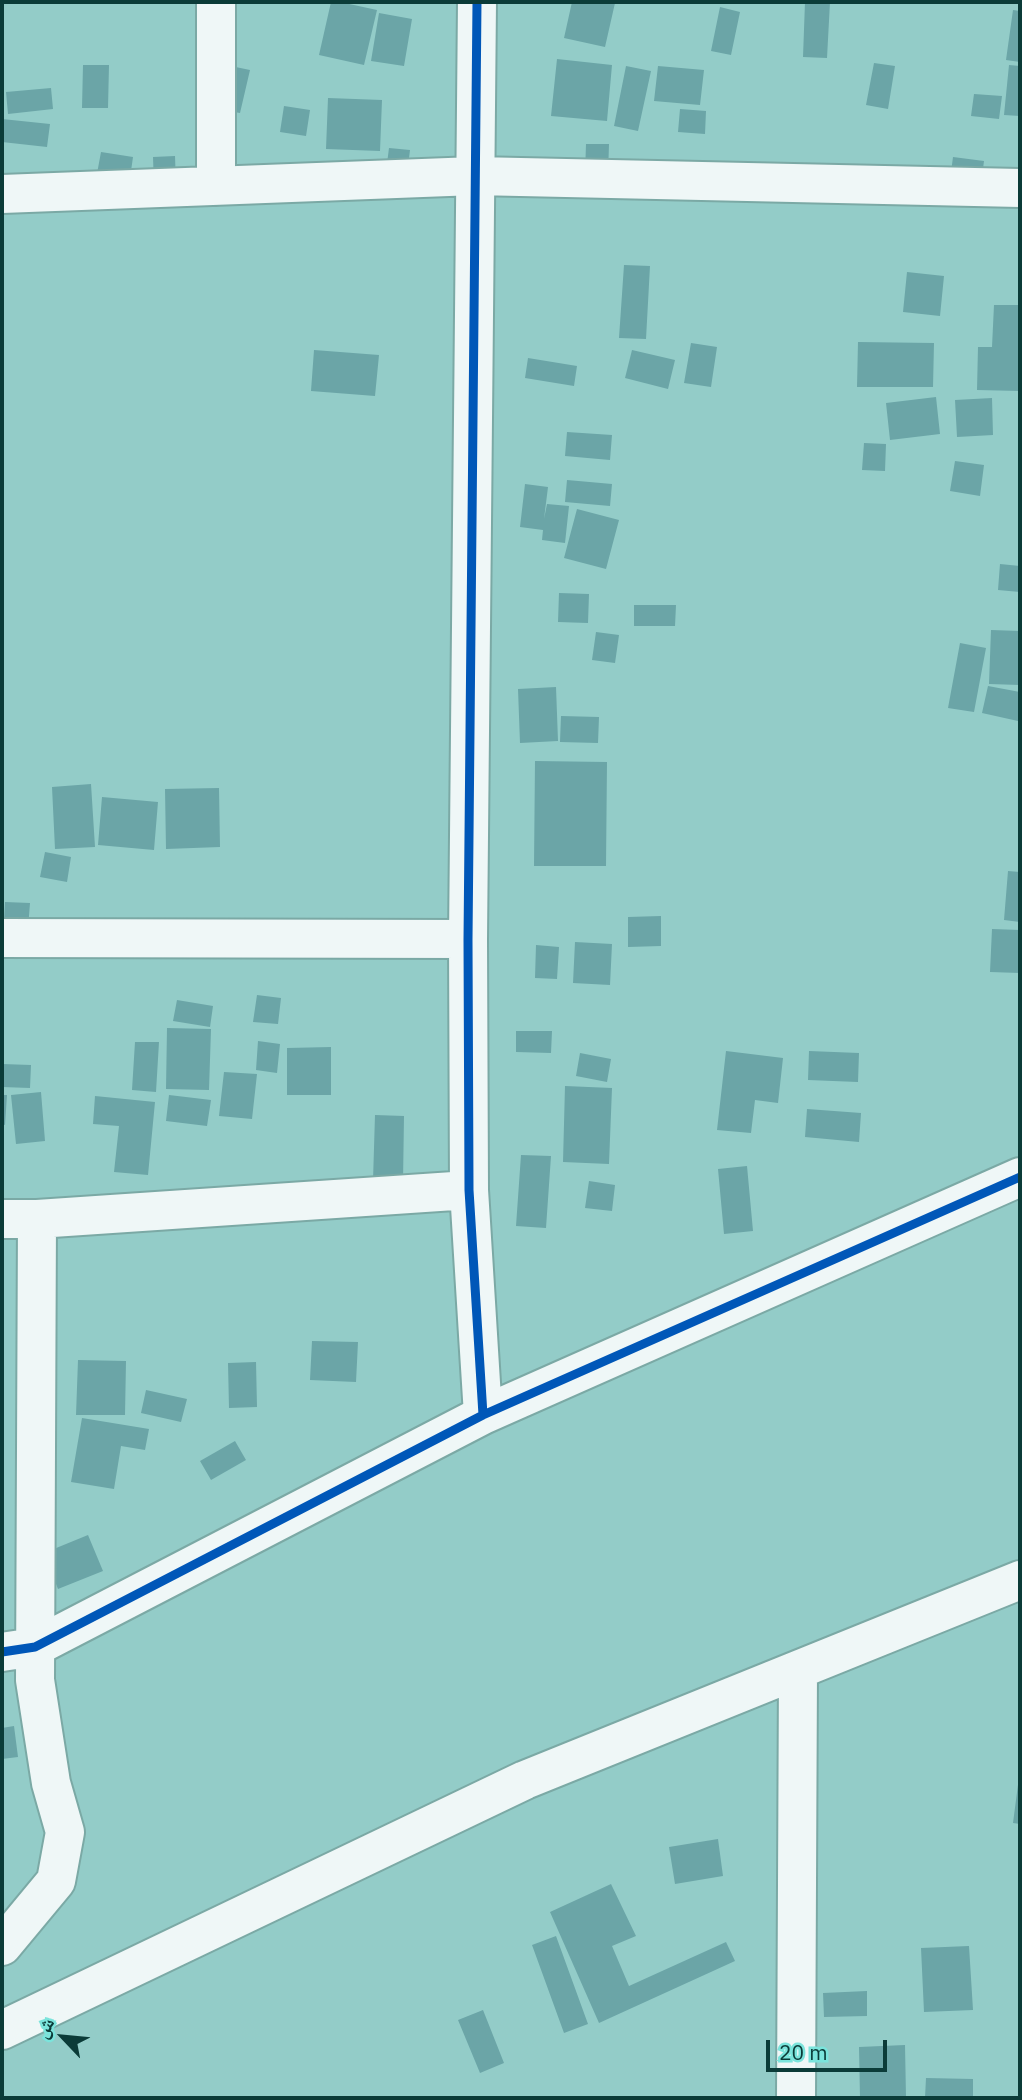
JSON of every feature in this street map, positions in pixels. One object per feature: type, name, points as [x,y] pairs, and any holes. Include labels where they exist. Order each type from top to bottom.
[{"type":"street","points":[[216,2],[216,186]]},
{"type":"street","points":[[477,2],[468,939],[469,1190],[483,1415]]},
{"type":"street","points":[[2,194],[475,176],[1020,188]]},
{"type":"street","points":[[2,938],[468,939]]},
{"type":"street","points":[[18,1649],[483,1415],[1020,1177]]},
{"type":"street","points":[[2,1946],[55,1881],[65,1832],[48,1770],[35,1680],[18,1649],[19,1219],[469,1190]]},
{"type":"street","points":[[2,2030],[525,1780],[1020,1580]]},
{"type":"street","points":[[796,2098],[798,1670]]},
{"type":"building","points":[[331,2],[377,10],[364,65],[319,55]]},
{"type":"building","points":[[572,2],[615,3],[605,47],[564,38]]},
{"type":"building","points":[[805,2],[830,2],[827,58],[803,57]]},
{"type":"building","points":[[720,7],[740,12],[731,55],[711,51]]},
{"type":"building","points":[[1013,10],[1020,11],[1020,62],[1006,60]]},
{"type":"building","points":[[379,13],[412,19],[404,66],[371,61]]},
{"type":"building","points":[[557,59],[612,65],[607,121],[551,116]]},
{"type":"building","points":[[874,63],[895,66],[888,109],[866,105]]},
{"type":"building","points":[[83,65],[109,65],[108,108],[82,108]]},
{"type":"building","points":[[226,65],[250,70],[240,113],[217,109]]},
{"type":"building","points":[[1009,65],[1020,66],[1020,116],[1004,115]]},
{"type":"building","points":[[626,66],[651,71],[638,131],[614,126]]},
{"type":"building","points":[[658,66],[704,70],[700,105],[654,101]]},
{"type":"building","points":[[51,88],[53,109],[8,114],[6,92]]},
{"type":"building","points":[[974,94],[1002,96],[999,119],[971,116]]},
{"type":"building","points":[[328,98],[382,100],[380,151],[326,149]]},
{"type":"building","points":[[284,106],[310,110],[306,136],[280,132]]},
{"type":"building","points":[[680,109],[706,111],[705,134],[678,132]]},
{"type":"building","points":[[2,119],[50,124],[47,147],[2,142]]},
{"type":"building","points":[[586,144],[609,144],[608,175],[585,175]]},
{"type":"building","points":[[389,148],[410,150],[406,182],[385,179]]},
{"type":"building","points":[[101,152],[133,157],[129,185],[96,179]]},
{"type":"building","points":[[175,156],[176,185],[154,186],[153,157]]},
{"type":"building","points":[[953,157],[984,161],[981,184],[950,180]]},
{"type":"building","points":[[624,265],[650,266],[646,339],[619,338]]},
{"type":"building","points":[[907,272],[944,276],[940,316],[903,312]]},
{"type":"building","points":[[994,305],[1020,305],[1020,391],[977,390],[978,347],[992,347]]},
{"type":"building","points":[[858,342],[934,343],[933,387],[857,387]]},
{"type":"building","points":[[691,343],[717,347],[711,387],[684,383]]},
{"type":"building","points":[[314,350],[379,355],[375,396],[311,391]]},
{"type":"building","points":[[632,350],[675,360],[668,389],[625,378]]},
{"type":"building","points":[[528,358],[577,366],[574,386],[525,378]]},
{"type":"building","points":[[936,397],[940,434],[890,440],[886,403]]},
{"type":"building","points":[[992,398],[993,435],[957,437],[955,400]]},
{"type":"building","points":[[567,432],[612,435],[610,460],[565,456]]},
{"type":"building","points":[[864,443],[886,444],[885,471],[862,470]]},
{"type":"building","points":[[955,461],[984,465],[980,496],[950,491]]},
{"type":"building","points":[[567,480],[612,484],[610,506],[565,502]]},
{"type":"building","points":[[525,484],[548,487],[544,519],[547,504],[569,506],[565,543],[542,540],[543,530],[520,527]]},
{"type":"building","points":[[577,509],[619,520],[606,569],[564,558]]},
{"type":"building","points":[[1000,564],[1020,566],[1020,592],[998,590]]},
{"type":"building","points":[[559,593],[589,594],[588,623],[558,622]]},
{"type":"building","points":[[634,605],[676,605],[675,626],[634,626]]},
{"type":"building","points":[[991,630],[1020,631],[1020,685],[989,684]]},
{"type":"building","points":[[596,632],[619,635],[615,663],[592,660]]},
{"type":"building","points":[[960,643],[986,648],[974,712],[948,708]]},
{"type":"building","points":[[988,686],[1020,692],[1018,721],[982,713]]},
{"type":"building","points":[[556,687],[558,741],[520,743],[518,689]]},
{"type":"building","points":[[561,716],[599,717],[598,743],[560,742]]},
{"type":"building","points":[[535,761],[607,762],[606,866],[534,866]]},
{"type":"building","points":[[91,784],[95,847],[55,849],[52,787]]},
{"type":"building","points":[[219,788],[220,847],[166,849],[165,789]]},
{"type":"building","points":[[102,797],[158,802],[154,850],[98,845]]},
{"type":"building","points":[[45,852],[71,857],[67,882],[40,877]]},
{"type":"building","points":[[1008,871],[1020,872],[1020,922],[1004,920]]},
{"type":"building","points":[[5,902],[30,903],[27,941],[3,940]]},
{"type":"building","points":[[661,916],[661,946],[628,947],[628,917]]},
{"type":"building","points":[[992,929],[1020,930],[1020,973],[990,972]]},
{"type":"building","points":[[575,942],[612,944],[610,985],[573,983]]},
{"type":"building","points":[[536,945],[559,947],[557,979],[535,978]]},
{"type":"building","points":[[257,995],[281,998],[278,1024],[253,1022]]},
{"type":"building","points":[[177,1000],[213,1006],[210,1027],[173,1021]]},
{"type":"building","points":[[167,1028],[211,1029],[209,1090],[166,1089]]},
{"type":"building","points":[[516,1031],[552,1031],[551,1053],[516,1052]]},
{"type":"building","points":[[258,1041],[280,1044],[277,1073],[256,1070]]},
{"type":"building","points":[[135,1042],[159,1042],[156,1092],[132,1090]]},
{"type":"building","points":[[331,1047],[331,1095],[287,1095],[287,1048]]},
{"type":"building","points":[[726,1051],[783,1058],[778,1103],[755,1100],[751,1133],[717,1130]]},
{"type":"building","points":[[809,1051],[859,1053],[858,1082],[808,1080]]},
{"type":"building","points":[[580,1053],[611,1059],[607,1082],[576,1076]]},
{"type":"building","points":[[2,1064],[31,1065],[30,1088],[2,1087]]},
{"type":"building","points":[[224,1072],[257,1074],[252,1119],[219,1116]]},
{"type":"building","points":[[565,1086],[612,1088],[609,1164],[563,1162]]},
{"type":"building","points":[[41,1092],[45,1141],[16,1144],[11,1095]]},
{"type":"building","points":[[2,1095],[7,1095],[5,1125],[2,1124]]},
{"type":"building","points":[[169,1095],[211,1100],[207,1126],[166,1121]]},
{"type":"building","points":[[95,1096],[155,1102],[148,1175],[114,1172],[119,1126],[93,1124]]},
{"type":"building","points":[[807,1109],[861,1113],[859,1142],[805,1137]]},
{"type":"building","points":[[375,1115],[404,1116],[403,1182],[373,1181]]},
{"type":"building","points":[[521,1155],[551,1156],[546,1228],[516,1226]]},
{"type":"building","points":[[747,1166],[753,1231],[724,1234],[718,1169]]},
{"type":"building","points":[[589,1181],[615,1185],[612,1211],[585,1208]]},
{"type":"building","points":[[312,1341],[358,1342],[356,1382],[310,1380]]},
{"type":"building","points":[[78,1360],[126,1361],[125,1415],[76,1415]]},
{"type":"building","points":[[256,1362],[257,1407],[229,1408],[228,1363]]},
{"type":"building","points":[[146,1390],[187,1399],[181,1422],[141,1413]]},
{"type":"building","points":[[82,1418],[149,1429],[145,1450],[121,1446],[114,1489],[71,1482]]},
{"type":"building","points":[[235,1441],[246,1460],[211,1480],[200,1461]]},
{"type":"building","points":[[88,1535],[103,1571],[58,1589],[44,1553]]},
{"type":"building","points":[[14,1726],[18,1757],[2,1759],[2,1728]]},
{"type":"building","points":[[1020,1777],[1020,1824],[1013,1823]]},
{"type":"building","points":[[718,1839],[723,1876],[675,1884],[669,1847]]},
{"type":"building","points":[[611,1884],[636,1936],[612,1946],[629,1986],[726,1942],[735,1961],[599,2023],[550,1912]]},
{"type":"building","points":[[556,1936],[588,2024],[564,2033],[532,1945]]},
{"type":"building","points":[[969,1946],[973,2010],[924,2012],[921,1948]]},
{"type":"building","points":[[867,1991],[867,2016],[824,2017],[823,1993]]},
{"type":"building","points":[[483,2010],[504,2063],[480,2073],[458,2020]]},
{"type":"building","points":[[905,2045],[906,2098],[860,2098],[859,2047]]},
{"type":"building","points":[[926,2078],[973,2079],[973,2098],[925,2098]]},
{"type":"cycle path","points":[[477,2],[468,939],[469,1190],[483,1415]]},
{"type":"cycle path","points":[[2,1652],[35,1647],[483,1415],[1020,1177]]}]
